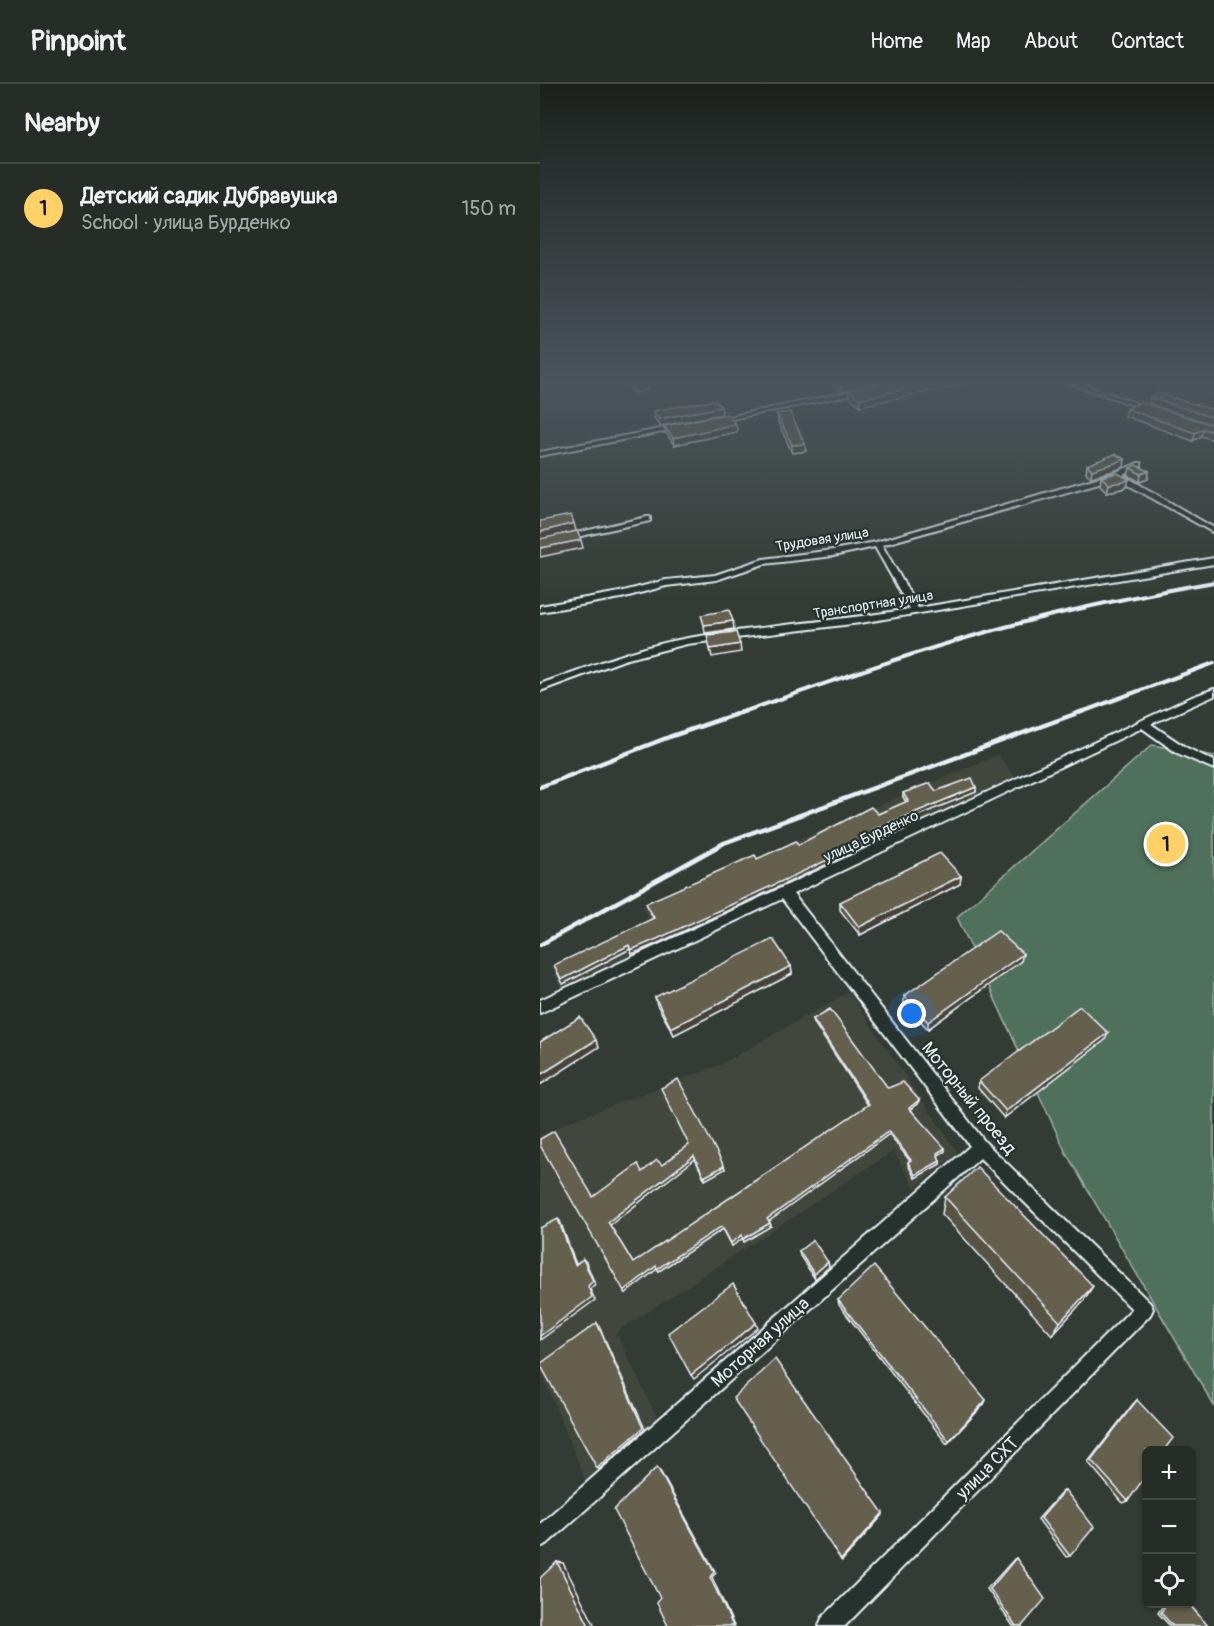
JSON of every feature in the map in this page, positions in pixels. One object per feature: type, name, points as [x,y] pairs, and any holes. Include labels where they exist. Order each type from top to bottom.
[{"type":"street","name":"Трудовая улица","points":[[540,609],[621,595],[666,583],[716,577],[763,562],[833,553],[877,544],[1117,475],[1138,465]]},
{"type":"street","points":[[1117,475],[1214,531]]},
{"type":"street","points":[[540,543],[647,519]]},
{"type":"street","points":[[877,544],[916,611]]},
{"type":"street","name":"Транспортная улица","points":[[540,688],[621,658],[687,641],[811,627],[1214,561]]},
{"type":"street","name":"улица Бурденко","points":[[540,1007],[1214,692]]},
{"type":"street","points":[[1143,724],[1181,750],[1214,765]]},
{"type":"street","name":"Моторный проезд","points":[[785,893],[980,1147],[1144,1309]]},
{"type":"street","name":"Моторная улица","points":[[540,1537],[980,1147]]},
{"type":"street","name":"улица СХТ","points":[[830,1626],[1144,1309]]},
{"type":"shaded area","points":[[997,755],[1017,779],[562,991],[552,967],[649,921],[643,906]]},
{"type":"shaded area","points":[[848,992],[958,1153],[915,1188],[893,1151],[616,1333],[660,1424],[587,1484],[540,1368],[540,1139],[563,1124],[722,1064]]},
{"type":"green space","points":[[1152,745],[1214,756],[1214,1406],[1066,1153],[957,917]]},
{"type":"building","points":[[1113,455],[1125,459],[1092,470],[1087,465]]},
{"type":"building","points":[[1136,465],[1149,471],[1141,474],[1130,468]]},
{"type":"building","points":[[1117,473],[1129,479],[1109,484],[1101,477]]},
{"type":"building","points":[[571,515],[574,523],[540,532],[540,521]]},
{"type":"building","points":[[577,531],[581,540],[540,548],[540,539]]},
{"type":"building","points":[[729,610],[733,621],[704,625],[701,615]]},
{"type":"building","points":[[736,632],[740,644],[710,649],[707,635]]},
{"type":"building","points":[[972,778],[976,787],[872,830],[877,837],[657,939],[631,950],[629,945],[561,980],[554,965],[654,918],[646,903],[755,855],[757,859],[796,841],[798,845],[871,807],[878,814],[908,801],[903,793],[930,783],[936,791]]},
{"type":"building","points":[[940,853],[961,876],[859,927],[840,902]]},
{"type":"building","points":[[998,931],[1023,954],[928,1022],[904,996]]},
{"type":"building","points":[[773,939],[791,966],[671,1028],[655,997]]},
{"type":"building","points":[[1080,1006],[1108,1033],[1006,1111],[979,1081]]},
{"type":"building","points":[[830,1009],[888,1088],[903,1082],[919,1100],[909,1108],[945,1148],[937,1153],[940,1161],[915,1175],[908,1162],[911,1160],[889,1131],[767,1219],[770,1223],[743,1239],[742,1235],[731,1243],[722,1226],[657,1269],[656,1266],[624,1291],[540,1145],[540,1139],[554,1131],[593,1197],[638,1164],[642,1172],[657,1160],[662,1165],[689,1145],[661,1088],[678,1079],[724,1166],[704,1177],[694,1156],[608,1222],[633,1263],[869,1104],[813,1019]]},
{"type":"building","points":[[580,1017],[596,1040],[540,1075],[540,1042]]},
{"type":"building","points":[[977,1167],[1093,1286],[1060,1322],[945,1197]]},
{"type":"building","points":[[558,1219],[575,1265],[583,1259],[593,1281],[588,1286],[592,1297],[540,1336],[540,1228]]},
{"type":"building","points":[[813,1240],[828,1262],[814,1274],[799,1251]]},
{"type":"building","points":[[874,1266],[986,1400],[949,1441],[838,1300]]},
{"type":"building","points":[[733,1284],[756,1323],[691,1375],[668,1333]]},
{"type":"building","points":[[597,1323],[643,1428],[597,1468],[540,1364]]},
{"type":"building","points":[[775,1359],[883,1513],[841,1560],[733,1398]]},
{"type":"building","points":[[1137,1400],[1173,1438],[1167,1446],[1142,1446],[1142,1481],[1128,1501],[1091,1460]]},
{"type":"building","points":[[657,1467],[714,1572],[710,1577],[733,1626],[668,1626],[657,1603],[660,1598],[614,1510]]},
{"type":"building","points":[[1065,1490],[1094,1527],[1070,1556],[1041,1518]]},
{"type":"building","points":[[1016,1558],[1045,1599],[1022,1626],[1016,1626],[990,1589]]},
{"type":"building","points":[[557,1562],[589,1626],[540,1626],[540,1578]]},
{"type":"building","points":[[1164,1608],[1192,1608],[1208,1626],[1173,1626],[1161,1613]]},
{"type":"railway","points":[[740,713],[975,635],[1086,607],[1214,582]]},
{"type":"railway","points":[[1079,713],[1214,663]]},
{"type":"railway","points":[[540,787],[669,737],[745,711]]},
{"type":"railway","points":[[540,945],[724,843],[1083,711]]},
{"type":"place","name":"Детский садик Дубравушка","points":[[1166,844]]}]
